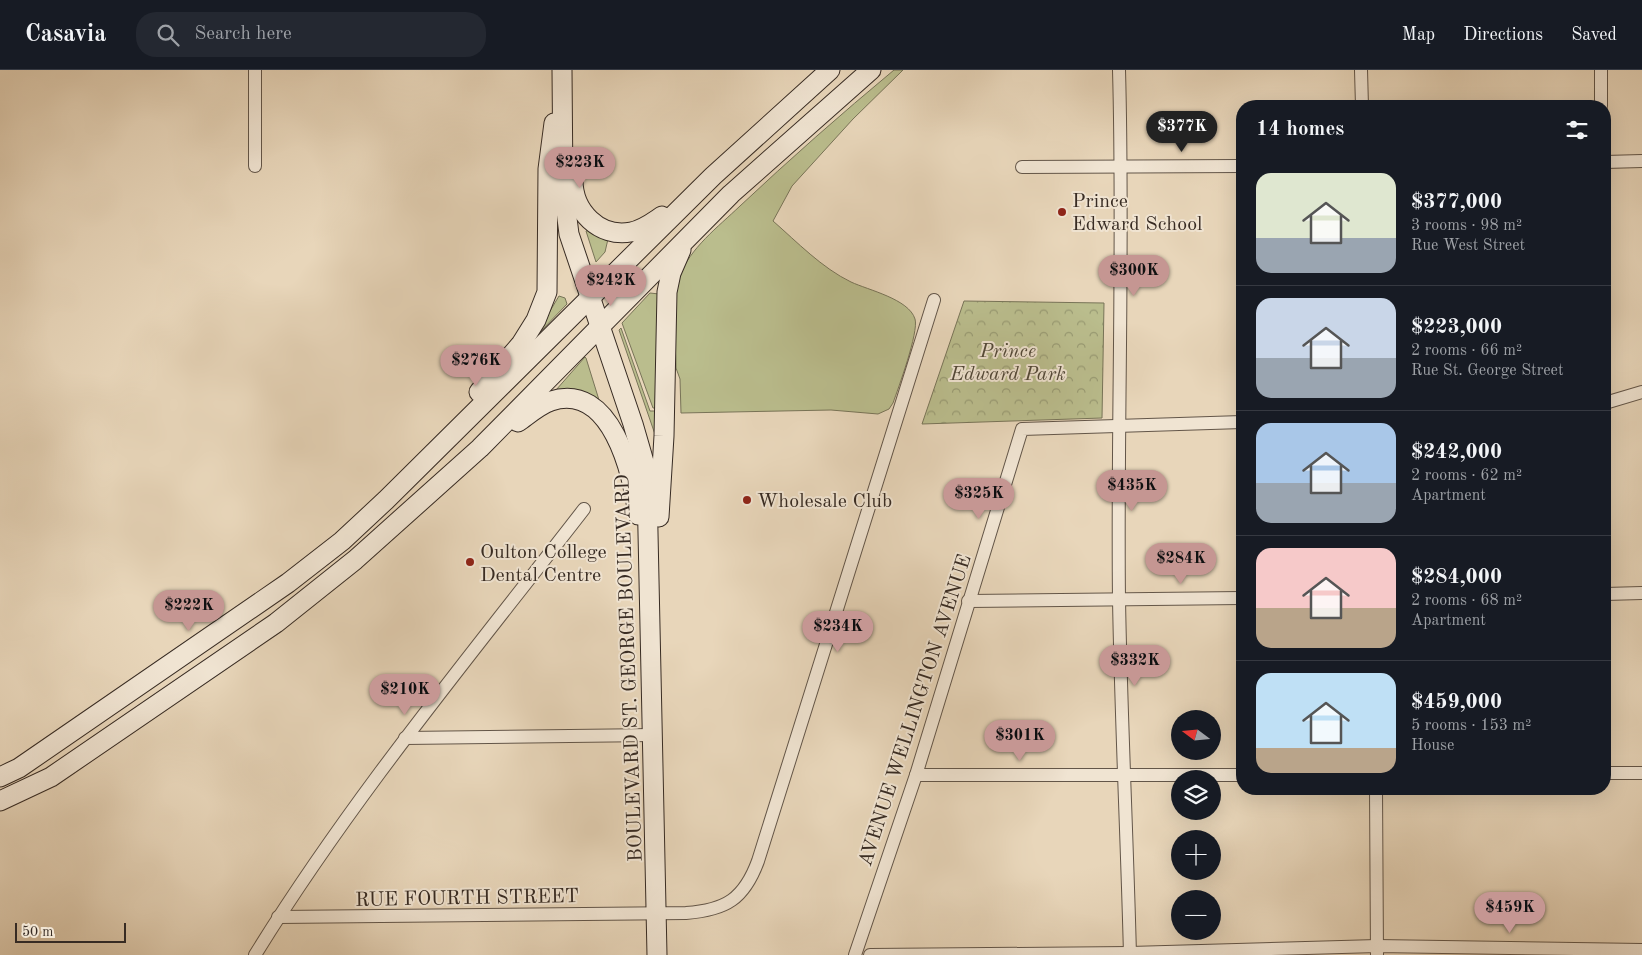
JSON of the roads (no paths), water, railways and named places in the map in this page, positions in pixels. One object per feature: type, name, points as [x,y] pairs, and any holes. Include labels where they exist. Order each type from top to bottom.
[{"type":"main road","points":[[0,777],[18,768],[257,606],[318,560],[386,500],[713,176],[830,70]]},
{"type":"main road","points":[[0,801],[51,777],[276,623],[378,540],[480,448],[688,237],[753,174],[871,70]]},
{"type":"main road","points":[[562,76],[571,136],[575,198],[578,208],[598,227],[618,233],[640,230],[713,176]]},
{"type":"main road","points":[[386,500],[521,344],[543,306],[548,277],[548,169],[562,76]]},
{"type":"main road","name":"BOULEVARD ST. GEORGE BOULEVARD","points":[[562,76],[563,187],[566,219],[572,246],[634,424],[644,462],[648,500],[657,955]]},
{"type":"main road","points":[[651,635],[664,436],[666,292],[671,273],[688,237]]},
{"type":"main road","points":[[480,448],[550,401],[569,399],[579,401],[593,408],[604,418],[619,442],[628,462],[635,490],[651,635]]},
{"type":"street","points":[[255,70],[255,166]]},
{"type":"street","points":[[1120,70],[1122,167],[1118,426],[1119,599],[1130,954]]},
{"type":"street","points":[[1361,70],[1362,100]]},
{"type":"street","points":[[1601,70],[1601,100]]},
{"type":"street","points":[[1611,162],[1642,162]]},
{"type":"street","points":[[1022,167],[1236,166]]},
{"type":"street","name":"RUE FOURTH STREET","points":[[278,917],[707,911],[726,904],[743,892],[753,873],[934,300]]},
{"type":"street","points":[[1611,401],[1642,392]]},
{"type":"street","points":[[1118,426],[1236,422]]},
{"type":"street","name":"AVENUE WELLINGTON AVENUE","points":[[855,955],[916,775],[1022,429],[1118,426]]},
{"type":"street","points":[[258,952],[278,917],[405,738],[584,509]]},
{"type":"street","points":[[1611,594],[1642,593]]},
{"type":"street","points":[[968,601],[1236,598]]},
{"type":"street","points":[[405,738],[653,735]]},
{"type":"street","points":[[1611,773],[1642,773]]},
{"type":"street","points":[[916,775],[1236,775]]},
{"type":"street","points":[[1376,795],[1377,951]]},
{"type":"street","points":[[870,955],[1642,950]]},
{"type":"place","name":"Prince Edward School","points":[[1062,212]]},
{"type":"place","name":"Wholesale Club","points":[[747,500]]},
{"type":"place","name":"Oulton College Dental Centre","points":[[470,562]]},
{"type":"park label","name":"Prince Edward Park","points":[[1008,362]]}]
